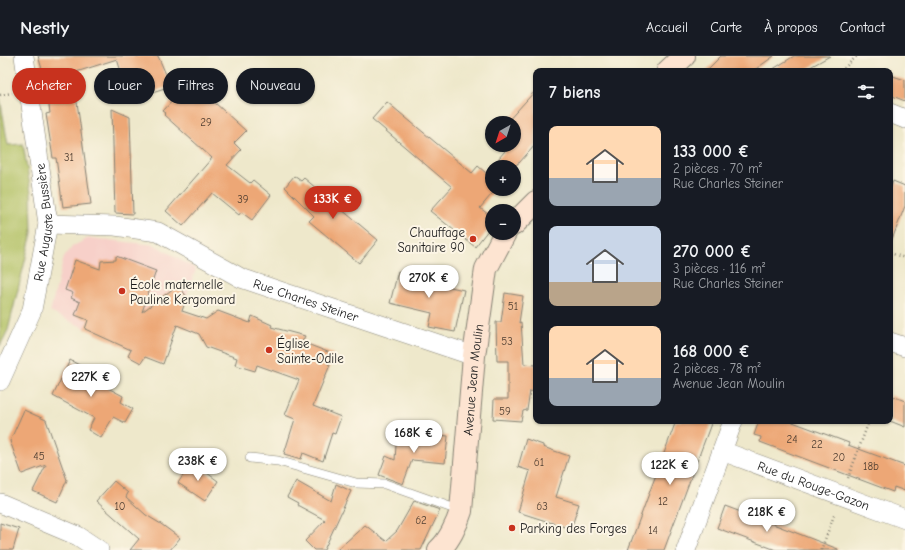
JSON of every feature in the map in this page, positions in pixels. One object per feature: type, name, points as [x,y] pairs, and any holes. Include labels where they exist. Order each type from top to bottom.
[{"type":"main road","points":[[671,68],[684,56]]},
{"type":"main road","points":[[521,217],[533,205]]},
{"type":"main road","name":"Avenue Jean Moulin","points":[[439,550],[444,546],[462,511],[474,356],[486,269],[502,240]]},
{"type":"street","name":"Rue Auguste Bussière","points":[[0,381],[32,310],[48,224],[24,56]]},
{"type":"street","points":[[893,114],[905,119]]},
{"type":"street","name":"Rue Charles Steiner","points":[[48,224],[115,226],[158,232],[241,278],[474,356]]},
{"type":"street","points":[[893,343],[905,347]]},
{"type":"street","points":[[686,550],[732,424]]},
{"type":"street","name":"Rue du Rouge-Gazon","points":[[722,451],[905,519]]},
{"type":"street","points":[[0,503],[78,536],[99,550]]},
{"type":"lane","points":[[250,458],[278,461],[356,483],[385,484],[462,511]]},
{"type":"path","points":[[844,68],[857,56]]},
{"type":"path","points":[[893,254],[905,258]]},
{"type":"shaded area","name":"École maternelle Pauline Kergomard","points":[[89,238],[155,245],[196,269],[162,364],[50,312],[64,257],[73,246]]},
{"type":"green space","points":[[0,98],[8,145],[23,144],[31,192],[32,233],[8,330],[0,346]]},
{"type":"building","points":[[38,56],[158,56],[163,68],[163,89],[155,91],[155,68],[120,68],[117,59],[86,69],[42,68]]},
{"type":"building","points":[[721,56],[774,56],[757,68],[709,68]]},
{"type":"building","points":[[794,56],[830,56],[808,68],[775,68]]},
{"type":"building","points":[[893,76],[905,80],[905,101],[893,96]]},
{"type":"building","points":[[533,93],[533,147],[521,161],[497,160],[504,152],[521,152],[521,116],[512,116]]},
{"type":"building","points":[[387,102],[472,173],[478,166],[485,172],[485,196],[490,196],[480,208],[485,212],[485,234],[475,247],[430,211],[452,187],[372,119]]},
{"type":"building","points":[[49,104],[77,104],[91,204],[63,207],[56,158],[53,158],[46,114],[50,113]]},
{"type":"building","points":[[170,104],[216,104],[246,131],[234,143],[241,150],[227,165],[250,183],[253,180],[271,195],[252,220],[241,212],[239,215],[212,193],[183,226],[166,211],[212,158],[164,115],[166,113],[163,111]]},
{"type":"building","points":[[112,109],[130,117],[133,214],[115,213]]},
{"type":"building","points":[[294,176],[301,181],[304,178],[378,240],[359,263],[309,221],[314,216],[285,187]]},
{"type":"building","points":[[893,181],[905,186],[905,206],[893,237]]},
{"type":"building","points":[[116,256],[156,271],[142,312],[178,285],[187,297],[182,311],[206,319],[218,311],[250,323],[252,316],[272,325],[271,327],[305,336],[302,342],[333,354],[313,406],[341,417],[335,434],[332,433],[323,461],[303,453],[301,459],[284,454],[295,419],[285,415],[299,380],[257,365],[255,371],[235,365],[237,358],[206,347],[199,334],[177,325],[163,364],[145,357],[141,363],[128,356],[131,350],[85,329],[88,320],[75,315],[80,302],[71,298],[73,293],[65,290],[75,260],[100,269],[101,261],[116,260]]},
{"type":"building","points":[[398,271],[433,279],[432,283],[464,290],[455,332],[429,327],[432,313],[390,303]]},
{"type":"building","points":[[505,293],[523,296],[519,323],[521,322],[524,364],[533,365],[533,392],[530,391],[527,410],[523,411],[521,421],[493,419],[494,399],[508,399],[508,361],[497,361],[496,322],[501,322]]},
{"type":"building","points":[[70,360],[97,375],[95,381],[123,396],[121,402],[133,409],[125,423],[113,417],[101,438],[88,430],[94,418],[53,396]]},
{"type":"building","points":[[893,396],[905,401],[905,427],[893,422]]},
{"type":"building","points":[[24,410],[46,420],[67,480],[57,502],[33,491],[46,465],[22,474],[10,441]]},
{"type":"building","points":[[675,424],[711,424],[664,550],[628,550]]},
{"type":"building","points":[[758,424],[798,424],[849,443],[848,445],[905,466],[905,491],[894,487],[893,492],[760,442],[761,437],[754,435]]},
{"type":"building","points":[[397,431],[448,436],[445,463],[412,460],[403,484],[379,475],[386,456],[395,460]]},
{"type":"building","points":[[526,439],[569,456],[556,497],[579,504],[571,529],[518,512],[530,471],[518,467]]},
{"type":"building","points":[[192,462],[218,481],[205,501],[178,483]]},
{"type":"building","points":[[114,481],[128,493],[126,497],[146,515],[180,538],[170,550],[130,550],[139,539],[96,501]]},
{"type":"building","points":[[296,481],[331,501],[336,484],[351,491],[324,550],[314,550],[305,541],[325,520],[297,505],[298,503],[287,497]]},
{"type":"building","points":[[414,501],[440,510],[421,550],[337,550],[365,525],[386,541],[397,531]]},
{"type":"building","points":[[725,506],[838,550],[776,550],[717,528]]},
{"type":"building","points":[[0,523],[19,529],[13,550],[0,550]]},
{"type":"place","name":"Chauffage Sanitaire 90","points":[[473,239]]},
{"type":"place","name":"École maternelle Pauline Kergomard","points":[[122,291]]},
{"type":"place","name":"Église Sainte-Odile","points":[[269,350]]},
{"type":"place","name":"Parking des Forges","points":[[512,528]]}]
